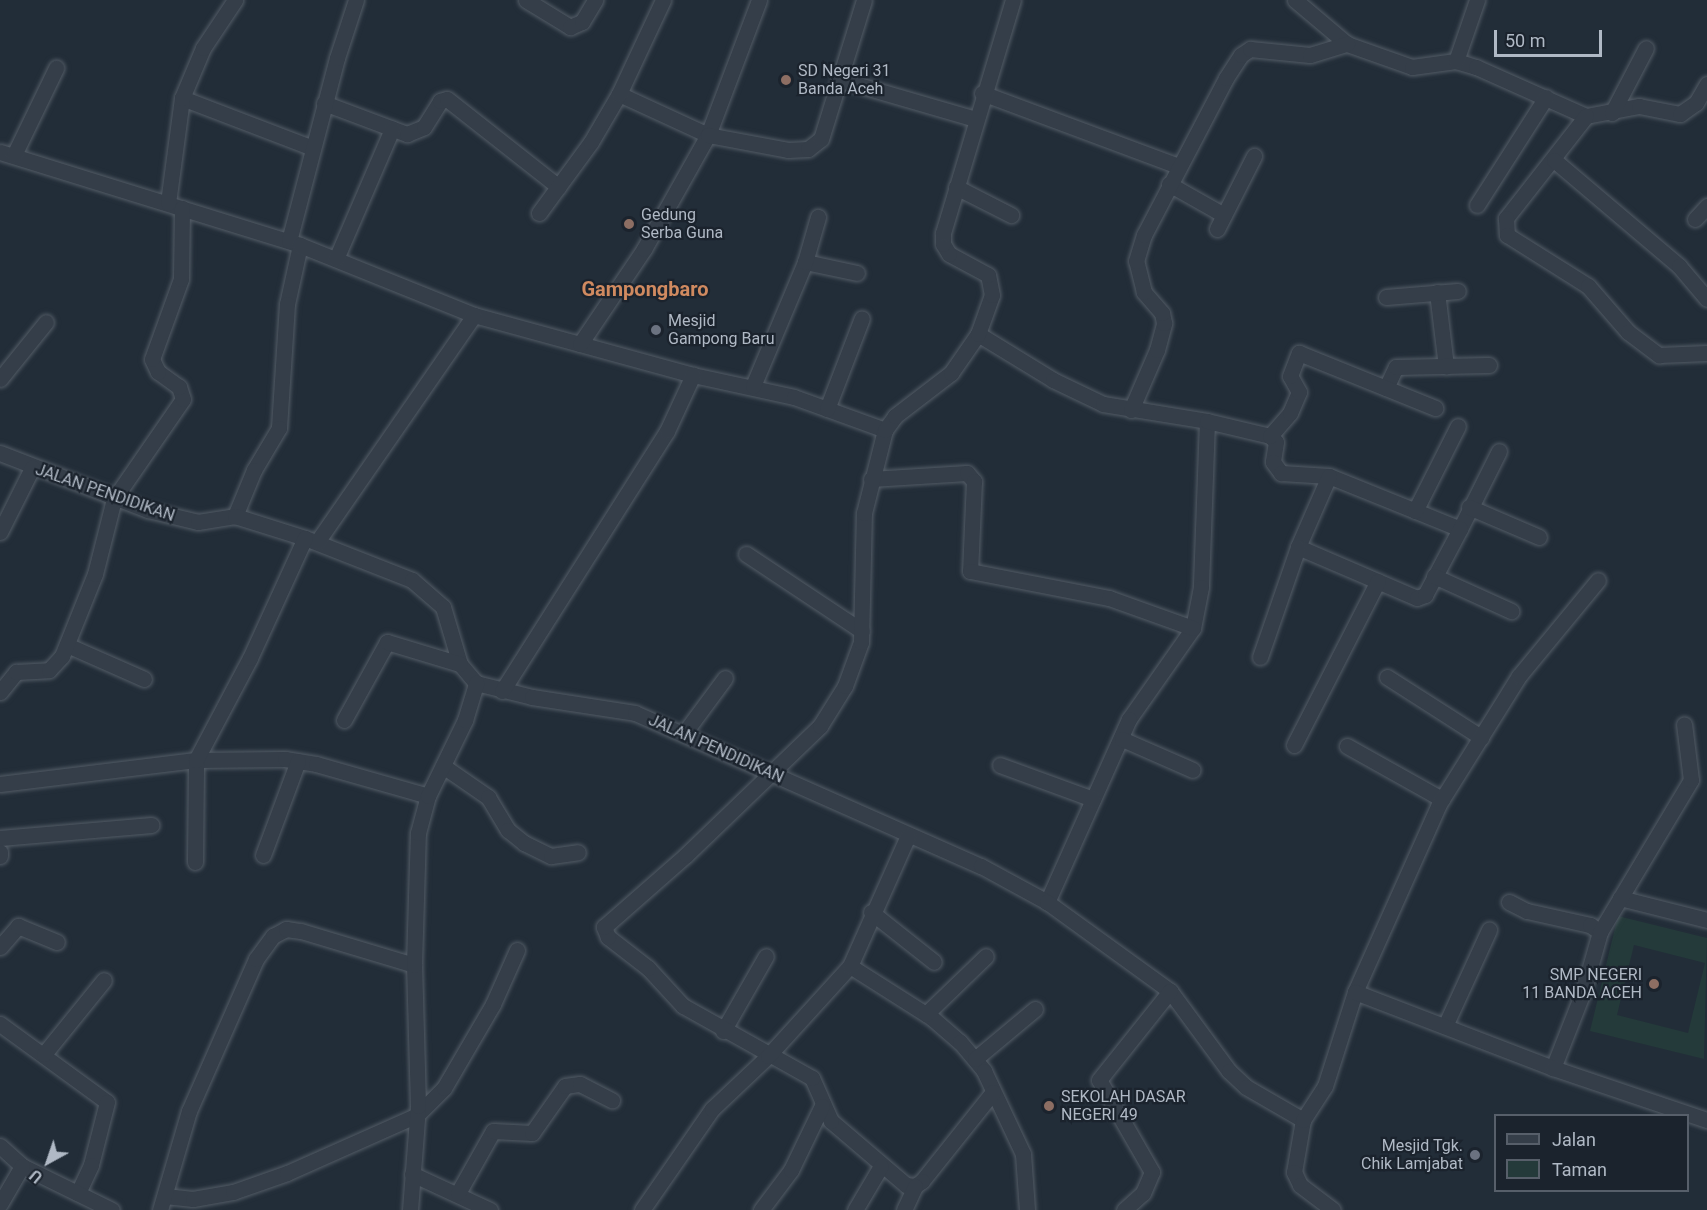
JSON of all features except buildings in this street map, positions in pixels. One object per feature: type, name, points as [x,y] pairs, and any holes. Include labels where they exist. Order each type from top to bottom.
[{"type":"street","points":[[0,692],[19,670],[52,668],[67,645],[95,574],[114,499],[184,396],[179,387],[158,372],[152,359],[182,279],[175,206],[182,98],[203,48],[235,0]]},
{"type":"street","points":[[235,516],[254,470],[279,428],[284,324],[294,243],[324,104],[356,0]]},
{"type":"street","points":[[526,0],[570,27],[582,22],[595,0]]},
{"type":"street","points":[[539,213],[559,187],[619,94],[663,0]]},
{"type":"street","points":[[580,344],[644,249],[708,135],[759,0]]},
{"type":"street","points":[[619,94],[708,135],[788,150],[808,149],[821,139],[827,126],[864,0]]},
{"type":"street","points":[[915,1186],[906,1185],[881,1166],[831,1121],[822,1106],[820,1090],[812,1078],[723,1031],[683,1006],[648,968],[608,937],[604,927],[686,855],[830,712],[858,657],[862,631],[861,550],[871,479],[885,430],[903,409],[941,383],[978,334],[993,286],[988,275],[953,256],[943,244],[982,93],[1013,0]]},
{"type":"street","points":[[1294,0],[1347,45],[1412,67],[1456,61],[1546,97],[1586,116],[1612,113],[1639,106],[1680,114],[1705,94]]},
{"type":"street","points":[[1456,61],[1477,0]]},
{"type":"street","points":[[1131,410],[1157,350],[1164,323],[1162,314],[1144,291],[1136,261],[1144,235],[1178,166],[1245,51],[1264,48],[1310,55],[1347,45]]},
{"type":"street","points":[[1612,113],[1646,48]]},
{"type":"street","points":[[56,68],[7,153],[294,243],[474,315],[693,375],[753,386],[885,430]]},
{"type":"street","points":[[841,80],[975,119]]},
{"type":"street","points":[[982,93],[1178,166]]},
{"type":"street","points":[[1477,205],[1546,97]]},
{"type":"street","points":[[182,98],[313,148]]},
{"type":"street","points":[[324,104],[407,134],[418,131],[440,100],[447,99],[559,187]]},
{"type":"street","points":[[1586,116],[1554,160],[1506,218],[1507,235],[1588,286],[1628,332],[1659,355],[1707,353]]},
{"type":"street","points":[[336,259],[392,129]]},
{"type":"street","points":[[1169,184],[1221,222],[1254,156]]},
{"type":"street","points":[[1554,160],[1679,266],[1707,299]]},
{"type":"street","points":[[956,188],[1011,215]]},
{"type":"street","points":[[1695,219],[1707,206]]},
{"type":"street","points":[[753,386],[805,262],[818,217]]},
{"type":"street","points":[[805,262],[857,273]]},
{"type":"street","points":[[1386,297],[1458,291]]},
{"type":"street","points":[[1437,292],[1446,366]]},
{"type":"street","points":[[195,862],[196,760],[311,540],[474,315]]},
{"type":"street","points":[[827,409],[862,318]]},
{"type":"street","points":[[0,379],[46,322]]},
{"type":"street","points":[[978,334],[1053,380],[1103,404],[1207,421],[1270,436],[1276,442],[1273,462],[1281,473],[1329,476],[1460,529]]},
{"type":"street","points":[[1270,436],[1290,413],[1299,392],[1290,376],[1299,353],[1434,408]]},
{"type":"street","points":[[1386,388],[1396,367],[1489,365]]},
{"type":"street","points":[[502,691],[666,431],[693,375]]},
{"type":"street","points":[[1047,902],[1129,719],[1193,628],[1201,587],[1207,421]]},
{"type":"street","points":[[1415,511],[1458,426]]},
{"type":"street","points":[[1299,547],[1421,598],[1460,529],[1499,451]]},
{"type":"street","name":"JALAN PENDIDIKAN","points":[[0,453],[32,468],[114,499],[198,522],[235,516],[311,540],[412,580],[430,593],[449,617],[460,664],[476,683],[502,691],[615,708],[685,732],[908,836],[981,866],[1047,902],[1170,991],[1229,1071],[1246,1087],[1302,1120]]},
{"type":"street","points":[[0,532],[32,468]]},
{"type":"street","points":[[871,479],[967,473],[974,481],[970,571],[1109,598],[1193,628]]},
{"type":"street","points":[[1260,657],[1299,547],[1329,476]]},
{"type":"street","points":[[1469,507],[1539,537]]},
{"type":"street","points":[[746,554],[862,631]]},
{"type":"street","points":[[1434,576],[1511,611]]},
{"type":"street","points":[[1333,1210],[1308,1194],[1294,1173],[1302,1120],[1325,1086],[1355,992],[1442,799],[1519,676],[1598,580]]},
{"type":"street","points":[[1294,745],[1378,581]]},
{"type":"street","points":[[344,720],[387,642],[460,664]]},
{"type":"street","points":[[67,645],[144,679]]},
{"type":"street","points":[[1387,677],[1481,737]]},
{"type":"street","points":[[685,732],[725,678]]},
{"type":"street","points":[[410,1210],[419,1049],[414,965],[418,833],[428,796],[443,766],[476,683]]},
{"type":"street","points":[[1553,1068],[1583,992],[1600,932],[1691,780],[1684,724]]},
{"type":"street","points":[[1122,739],[1193,770]]},
{"type":"street","points":[[1347,746],[1442,799]]},
{"type":"street","points":[[0,784],[196,760],[298,761],[428,796]]},
{"type":"street","points":[[263,855],[298,761]]},
{"type":"street","points":[[1000,765],[1093,799]]},
{"type":"street","points":[[443,766],[488,797],[508,830],[524,843],[551,856],[578,852]]},
{"type":"street","points":[[0,838],[151,825]]},
{"type":"street","points":[[642,1210],[712,1109],[768,1056],[850,966],[871,912],[908,836]]},
{"type":"street","points":[[1620,898],[1706,915]]},
{"type":"street","points":[[1509,902],[1527,911],[1590,925],[1600,932]]},
{"type":"street","points":[[871,912],[934,962]]},
{"type":"street","points":[[0,947],[21,926],[57,942]]},
{"type":"street","points":[[414,965],[301,931],[286,930],[273,936],[252,968],[189,1111],[162,1203],[233,1192],[287,1173],[417,1115],[444,1088],[493,1004],[517,950]]},
{"type":"street","points":[[1445,1026],[1489,930]]},
{"type":"street","points":[[723,1031],[766,956]]},
{"type":"street","points":[[926,1014],[986,956]]},
{"type":"street","points":[[850,966],[926,1014],[975,1059],[1023,1154],[1027,1210]]},
{"type":"street","points":[[44,1054],[104,980]]},
{"type":"street","points":[[1124,1210],[1143,1193],[1152,1172],[1099,1080],[1170,991]]},
{"type":"street","points":[[1355,992],[1553,1068],[1707,1120]]},
{"type":"street","points":[[975,1059],[1035,1009]]},
{"type":"street","points":[[0,1024],[107,1101],[91,1165],[78,1193]]},
{"type":"street","points":[[458,1193],[493,1131],[532,1133],[565,1086],[580,1084],[612,1100]]},
{"type":"street","points":[[904,1210],[915,1186],[993,1092]]},
{"type":"street","points":[[761,1210],[791,1170],[822,1106]]},
{"type":"street","points":[[0,1146],[22,1166],[112,1210]]},
{"type":"street","points":[[0,1204],[22,1166]]},
{"type":"street","points":[[855,1210],[855,1203],[881,1166]]},
{"type":"street","points":[[412,1174],[458,1193],[490,1210]]},
{"type":"green space","points":[[1618,916],[1707,938],[1704,1059],[1590,1031]],"holes":[[[1634,945],[1705,963],[1688,1033],[1617,1015]]]},
{"type":"place","name":"SD Negeri 31 Banda Aceh","points":[[786,80]]},
{"type":"place","name":"Gedung Serba Guna","points":[[629,224]]},
{"type":"place","name":"Mesjid Gampong Baru","points":[[656,330]]},
{"type":"place","name":"SMP NEGERI 11 BANDA ACEH","points":[[1654,984]]},
{"type":"place","name":"SEKOLAH DASAR NEGERI 49","points":[[1049,1106]]},
{"type":"place","name":"Mesjid Tgk. Chik Lamjabat","points":[[1475,1155]]},
{"type":"district","name":"Gampongbaro","points":[[645,289]]}]
